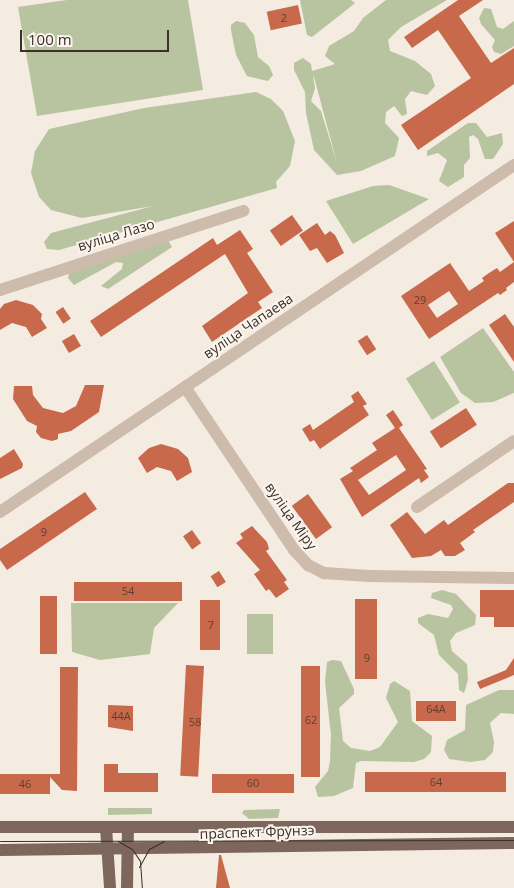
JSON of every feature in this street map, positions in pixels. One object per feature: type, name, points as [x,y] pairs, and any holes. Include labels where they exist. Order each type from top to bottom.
[{"type":"main road","name":"праспект Фрунзэ","points":[[0,827],[514,827]]},
{"type":"main road","points":[[106,827],[110,888]]},
{"type":"main road","points":[[127,888],[128,827]]},
{"type":"main road","name":"праспект Фрунзэ","points":[[0,850],[128,850],[514,843]]},
{"type":"street","name":"вуліца Чапаева","points":[[0,512],[514,165]]},
{"type":"street","name":"вуліца Лазо","points":[[0,290],[243,211]]},
{"type":"street","name":"вуліца Міру","points":[[185,387],[294,550],[308,565],[324,573],[369,576],[514,578]]},
{"type":"street","points":[[417,508],[514,441]]},
{"type":"green space","points":[[67,0],[188,0],[203,90],[37,116],[18,7]]},
{"type":"green space","points":[[300,0],[351,0],[355,3],[349,8],[312,37],[307,35]]},
{"type":"green space","points":[[386,0],[447,0],[401,27],[388,40],[390,51],[415,61],[431,74],[435,86],[427,95],[411,91],[405,99],[407,114],[402,116],[394,106],[386,112],[385,123],[399,138],[395,156],[361,171],[337,175],[314,150],[306,113],[305,92],[294,70],[294,63],[303,58],[311,64],[312,71],[335,64],[325,56],[329,46],[354,31],[363,18]],"holes":[[[314,77],[337,163],[321,111],[311,101],[315,88]]]},
{"type":"green space","points":[[484,8],[491,9],[497,27],[503,29],[514,21],[514,46],[501,54],[494,52],[492,47],[495,40],[481,24],[479,18]]},
{"type":"green space","points":[[236,21],[245,23],[254,35],[258,57],[269,66],[273,75],[268,81],[247,76],[236,55],[231,30],[231,25]]},
{"type":"green space","points":[[256,92],[271,99],[283,111],[295,141],[290,166],[276,182],[277,188],[59,250],[47,249],[44,242],[51,233],[153,206],[82,218],[51,210],[39,197],[31,173],[35,151],[49,129],[144,108]]},
{"type":"green space","points":[[468,123],[476,123],[487,137],[502,133],[503,144],[493,159],[485,159],[478,139],[473,135],[469,137],[470,158],[464,165],[464,177],[448,187],[439,181],[447,160],[438,153],[427,156],[427,151]]},
{"type":"green space","points":[[389,185],[429,199],[353,244],[326,201],[373,186]]},
{"type":"green space","points":[[168,240],[172,247],[108,289],[101,286],[122,269],[123,263],[116,262],[74,285],[68,278],[70,269]]},
{"type":"green space","points":[[483,328],[514,372],[514,393],[493,402],[475,403],[461,393],[440,357]]},
{"type":"green space","points":[[434,361],[460,403],[432,420],[406,378]]},
{"type":"green space","points":[[442,590],[456,594],[476,615],[475,625],[456,633],[450,641],[452,651],[467,664],[468,680],[464,693],[459,690],[458,674],[439,655],[434,635],[418,623],[418,618],[428,614],[448,618],[453,609],[451,605],[431,598],[432,593]]},
{"type":"green space","points":[[71,603],[178,603],[154,628],[150,654],[100,660],[72,652]]},
{"type":"green space","points":[[247,614],[273,614],[273,654],[247,654]]},
{"type":"green space","points":[[332,660],[341,661],[354,689],[354,694],[339,708],[343,741],[351,748],[370,751],[380,747],[398,722],[386,698],[390,684],[394,681],[410,691],[412,721],[432,736],[431,752],[424,759],[414,762],[361,761],[356,763],[353,788],[334,796],[318,797],[315,787],[328,771],[330,761],[331,735],[325,682],[327,662]]},
{"type":"green space","points":[[499,690],[514,690],[514,714],[501,713],[490,723],[494,742],[493,752],[485,760],[470,762],[449,759],[444,750],[447,740],[465,730],[466,705]]},
{"type":"green space","points":[[108,808],[152,808],[152,814],[108,815]]},
{"type":"green space","points":[[280,809],[278,818],[249,819],[242,813],[244,810]]},
{"type":"building","points":[[458,0],[483,0],[459,16],[491,63],[514,48],[514,84],[418,150],[401,125],[471,78],[438,30],[412,48],[404,37]]},
{"type":"building","points":[[298,5],[302,24],[271,30],[267,12]]},
{"type":"building","points":[[292,215],[303,231],[281,246],[270,230]]},
{"type":"building","points":[[514,221],[514,262],[495,233]]},
{"type":"building","points":[[317,223],[325,235],[330,231],[335,235],[344,253],[327,263],[317,248],[310,251],[299,235]]},
{"type":"building","points":[[240,230],[253,249],[247,253],[273,292],[258,302],[262,308],[212,342],[202,326],[248,293],[225,254],[101,337],[90,321],[213,238],[217,245]]},
{"type":"building","points":[[514,262],[514,282],[506,288],[507,290],[500,295],[498,293],[429,339],[401,296],[450,263],[469,291],[484,281],[482,278],[497,268],[500,272]],"holes":[[[449,291],[458,304],[437,318],[428,305]]]},
{"type":"building","points":[[16,300],[33,305],[42,314],[41,319],[47,328],[32,337],[26,327],[12,323],[0,330],[0,309],[4,304]]},
{"type":"building","points":[[63,307],[71,319],[63,324],[56,312]]},
{"type":"building","points":[[505,314],[514,327],[514,362],[489,325]]},
{"type":"building","points":[[74,334],[81,346],[69,353],[62,341]]},
{"type":"building","points":[[367,335],[376,349],[367,355],[358,341]]},
{"type":"building","points":[[85,385],[104,385],[99,412],[71,431],[58,434],[58,439],[52,441],[41,438],[36,432],[37,426],[27,421],[13,399],[14,386],[32,386],[33,395],[43,408],[63,413],[76,406]]},
{"type":"building","points":[[358,391],[367,404],[363,406],[369,415],[320,449],[314,440],[310,442],[302,429],[310,424],[313,430],[354,402],[351,396]]},
{"type":"building","points":[[466,408],[477,425],[441,448],[430,431]]},
{"type":"building","points":[[393,410],[403,425],[399,428],[427,469],[424,470],[429,477],[421,483],[419,478],[362,517],[340,479],[353,471],[350,468],[377,450],[372,443],[395,428],[386,415]],"holes":[[[396,455],[406,470],[369,495],[358,480]]]},
{"type":"building","points":[[161,444],[178,449],[188,458],[192,472],[177,481],[171,471],[157,467],[147,473],[138,458],[149,448]]},
{"type":"building","points":[[14,449],[23,464],[22,468],[0,479],[0,458]]},
{"type":"building","points":[[508,483],[514,483],[514,502],[473,530],[475,532],[460,543],[465,550],[455,556],[445,556],[441,550],[431,556],[412,558],[390,525],[407,512],[425,534],[444,520],[448,525]]},
{"type":"building","points":[[85,492],[97,509],[7,570],[0,560],[0,549]]},
{"type":"building","points":[[308,494],[332,527],[316,539],[292,506]]},
{"type":"building","points":[[252,526],[267,542],[269,549],[266,551],[287,580],[284,582],[289,589],[276,598],[269,589],[266,591],[254,574],[260,570],[236,543],[243,538],[240,534]]},
{"type":"building","points":[[192,530],[201,543],[192,549],[183,536]]},
{"type":"building","points":[[219,571],[226,582],[217,587],[211,576]]},
{"type":"building","points":[[74,582],[182,582],[182,601],[74,601]]},
{"type":"building","points":[[480,590],[514,590],[514,627],[494,627],[494,617],[480,617]]},
{"type":"building","points":[[40,596],[57,596],[57,654],[40,654]]},
{"type":"building","points":[[355,599],[377,599],[377,679],[355,679]]},
{"type":"building","points":[[200,600],[220,600],[220,650],[200,650]]},
{"type":"building","points":[[514,658],[514,675],[480,689],[477,682],[506,670]]},
{"type":"building","points":[[186,665],[204,666],[198,777],[180,776]]},
{"type":"building","points":[[301,666],[320,666],[320,777],[301,777]]},
{"type":"building","points":[[60,667],[78,667],[77,791],[62,790],[50,777],[50,794],[0,794],[0,774],[60,774]]},
{"type":"building","points":[[416,701],[456,701],[456,721],[416,721]]},
{"type":"building","points":[[108,705],[133,706],[133,731],[108,727]]},
{"type":"building","points":[[104,764],[118,764],[118,773],[158,773],[158,792],[104,792]]},
{"type":"building","points":[[365,772],[506,772],[506,792],[365,792]]},
{"type":"building","points":[[212,774],[294,774],[294,793],[212,793]]},
{"type":"building","points":[[219,855],[221,855],[230,888],[216,888]]},
{"type":"tram line","points":[[0,841],[514,840]]},
{"type":"tram line","points":[[118,841],[132,849],[140,861],[142,888]]},
{"type":"tram line","points":[[139,867],[149,849],[164,841]]}]
